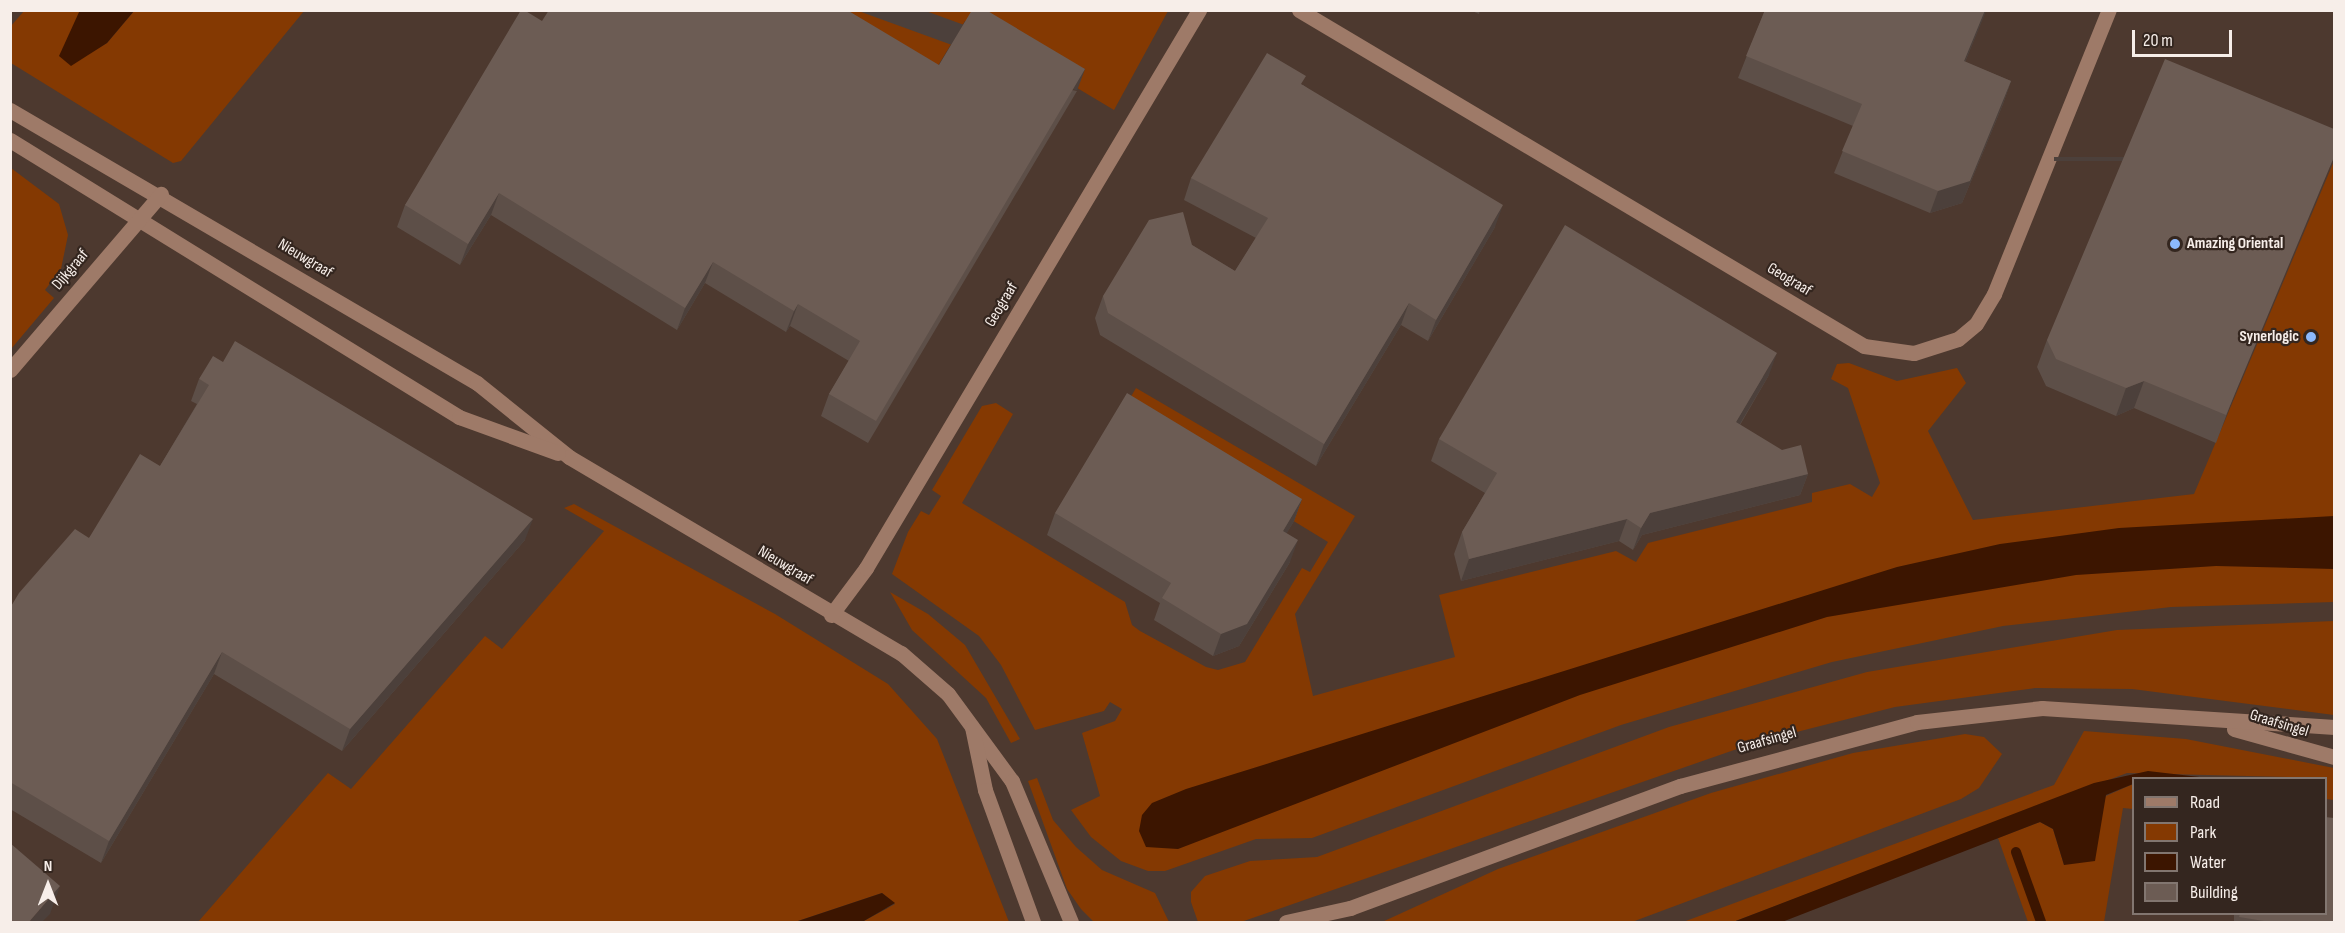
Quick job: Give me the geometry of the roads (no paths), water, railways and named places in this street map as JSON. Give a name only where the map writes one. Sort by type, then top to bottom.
[{"type":"street","name":"Geograaf","points":[[831,615],[866,568],[1199,10]]},
{"type":"street","name":"Geograaf","points":[[1299,10],[1864,346],[1914,353],[1958,339],[1988,304],[2109,10]]},
{"type":"street","name":"Nieuwgraaf","points":[[10,110],[161,194],[477,383],[569,457],[831,615],[901,653],[970,721],[1012,781],[1071,922]]},
{"type":"street","name":"Nieuwgraaf","points":[[10,140],[136,221],[459,417],[569,457]]},
{"type":"street","name":"Dijkgraaf","points":[[10,370],[161,194]]},
{"type":"street","name":"Graafsingel","points":[[1286,922],[1350,909],[1680,786],[1917,722],[2042,708],[2128,711],[2214,723],[2334,727]]},
{"type":"street","points":[[970,721],[985,790],[1033,922]]},
{"type":"street","name":"Graafsingel","points":[[2214,723],[2334,757]]},
{"type":"street","name":"Graafsingel","points":[[1331,922],[1350,909]]},
{"type":"water","points":[[80,10],[134,11],[107,43],[71,66],[59,56]]},
{"type":"water","points":[[2334,516],[2334,569],[2216,566],[2076,575],[1827,617],[1580,695],[1178,849],[1146,847],[1139,831],[1142,815],[1152,803],[1186,789],[1897,567],[2000,544],[2119,528]]},
{"type":"water","points":[[2148,771],[2199,777],[2132,777],[2132,784],[2106,795],[2095,861],[2064,865],[2053,829],[2040,822],[1782,922],[1733,922],[2094,783]]},
{"type":"water","points":[[882,893],[895,903],[862,922],[795,922]]},
{"type":"waterway","points":[[2016,852],[2041,922]]},
{"type":"place","name":"Amazing Oriental","points":[[2175,244]]},
{"type":"place","name":"Synerlogic","points":[[2311,337]]}]
